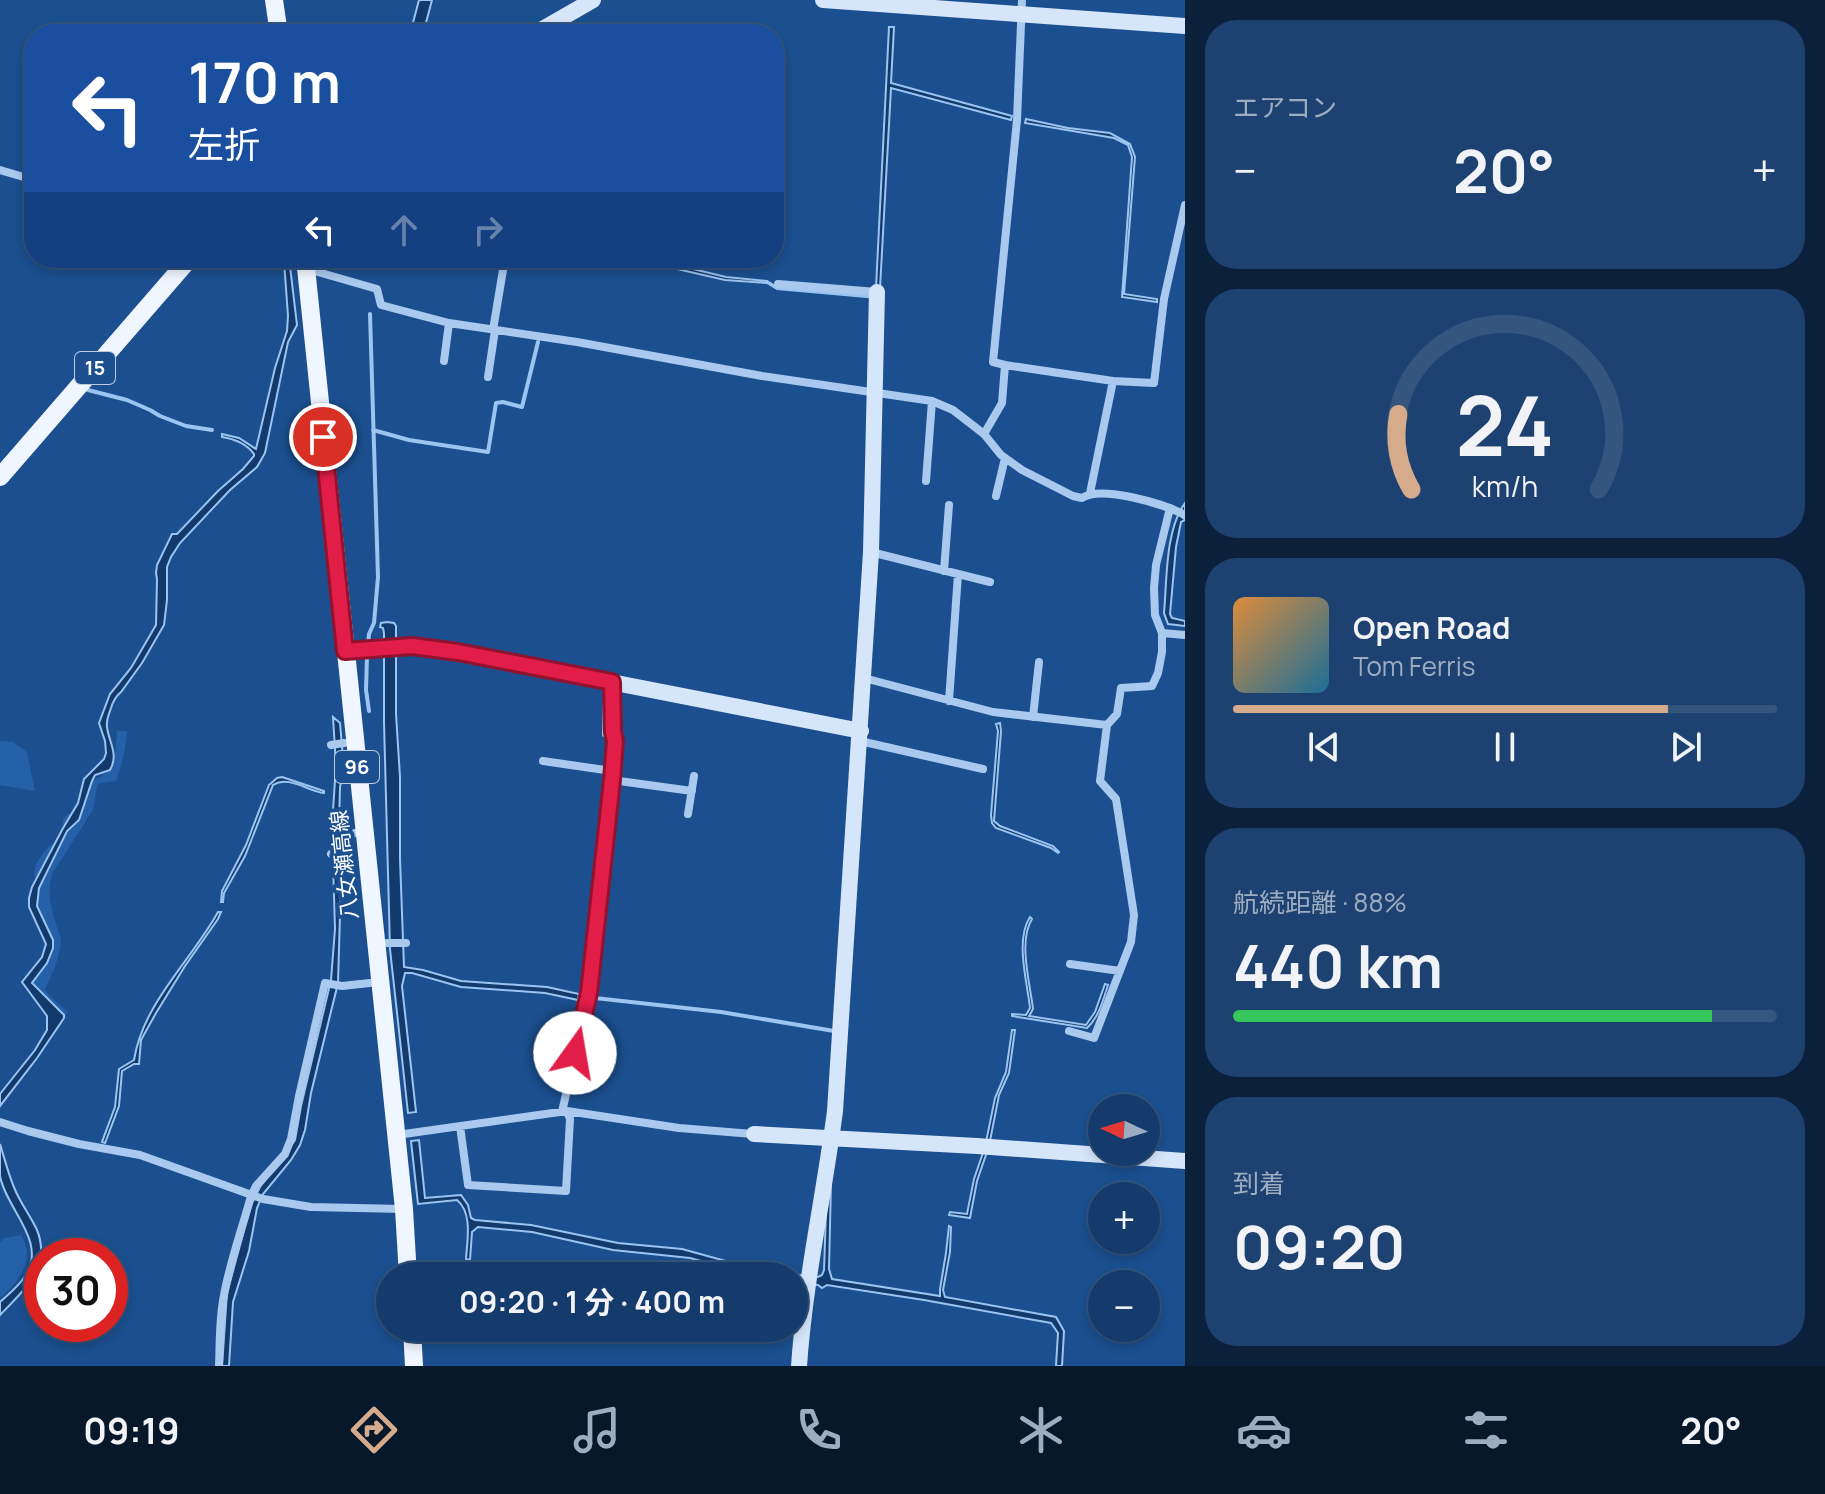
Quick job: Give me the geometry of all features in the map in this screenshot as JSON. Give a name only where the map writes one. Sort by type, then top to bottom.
[{"type":"main road","points":[[274,0],[278,24]]},
{"type":"main road","name":"15","points":[[0,477],[181,268]]},
{"type":"main road","name":"八女瀬高線","points":[[297,268],[353,650],[407,1262]]},
{"type":"main road","points":[[413,1342],[414,1366]]},
{"type":"street","points":[[551,24],[593,0]]},
{"type":"street","points":[[823,0],[1022,7],[1185,26]]},
{"type":"street","points":[[1022,7],[1017,120],[993,362],[1113,381],[1154,383],[1164,299],[1185,205]]},
{"type":"street","points":[[0,170],[24,177]]},
{"type":"street","points":[[312,268],[377,289],[381,305],[449,323],[577,342],[762,376],[932,401],[953,410],[1022,470],[1073,496],[1082,498],[1090,493],[1134,497],[1179,512],[1156,565],[1155,615],[1162,633],[1158,673],[1152,686],[1121,688],[1117,714],[1107,725],[1100,781],[1116,799],[1134,915],[1131,942],[1114,970],[1094,1038],[1069,1031]]},
{"type":"street","points":[[488,377],[503,268]]},
{"type":"street","points":[[778,284],[880,293],[864,678],[831,1139],[806,1289],[799,1366]]},
{"type":"street","points":[[444,361],[449,323]]},
{"type":"street","points":[[984,434],[1002,403],[1005,365]]},
{"type":"street","points":[[1090,493],[1113,381]]},
{"type":"street","points":[[926,481],[932,401]]},
{"type":"street","points":[[996,496],[1005,458]]},
{"type":"street","points":[[944,571],[949,505]]},
{"type":"street","points":[[871,552],[990,582]]},
{"type":"street","points":[[949,701],[958,574]]},
{"type":"street","points":[[1162,633],[1185,635]]},
{"type":"street","points":[[353,650],[412,646],[458,652],[860,736],[983,769]]},
{"type":"street","points":[[1033,717],[1039,662]]},
{"type":"street","points":[[864,678],[993,712],[1107,725]]},
{"type":"street","points":[[564,1112],[589,993],[615,741],[612,682]]},
{"type":"street","points":[[331,745],[344,743]]},
{"type":"street","points":[[543,761],[692,791]]},
{"type":"street","points":[[688,814],[694,776]]},
{"type":"street","points":[[332,853],[354,833]]},
{"type":"street","points":[[387,943],[406,943]]},
{"type":"street","points":[[1070,964],[1114,970]]},
{"type":"street","points":[[219,1366],[224,1294],[256,1197],[256,1186],[285,1154],[291,1139],[325,983],[340,986],[370,983]]},
{"type":"street","points":[[396,1135],[564,1112],[679,1128],[754,1134],[1185,1161]]},
{"type":"street","points":[[460,1126],[468,1185],[566,1191],[570,1119],[564,1112]]},
{"type":"street","points":[[0,1122],[79,1144],[140,1155],[256,1197],[311,1207],[404,1209]]},
{"type":"shaded area","points":[[419,0],[432,0],[426,24],[413,24]]},
{"type":"shaded area","points":[[889,27],[894,27],[891,83],[1012,116],[1011,120],[891,88],[880,288],[876,288]]},
{"type":"shaded area","points":[[1026,119],[1110,133],[1130,144],[1135,157],[1124,294],[1157,299],[1157,302],[1122,297],[1132,157],[1128,145],[1114,138],[1025,123]]},
{"type":"shaded area","points":[[285,268],[290,268],[297,325],[288,342],[265,453],[257,467],[230,490],[180,543],[171,557],[167,567],[164,625],[142,663],[114,699],[108,717],[113,764],[110,770],[95,775],[79,820],[67,831],[39,888],[37,906],[53,940],[53,948],[47,963],[32,983],[64,1018],[0,1106],[0,1094],[47,1030],[47,1016],[22,982],[42,957],[46,944],[29,907],[32,887],[78,803],[84,779],[104,759],[105,741],[99,723],[110,694],[131,668],[156,625],[157,565],[172,534],[177,534],[254,456],[244,444],[222,437],[222,434],[239,438],[256,449],[287,331]]},
{"type":"shaded area","points":[[673,268],[767,281],[777,287],[878,298],[777,289],[767,283],[725,280]]},
{"type":"shaded area","points":[[1185,503],[1182,517],[1185,520],[1181,522],[1176,547],[1170,614],[1172,618],[1185,621],[1185,626],[1168,624],[1164,613],[1170,541],[1178,514]]},
{"type":"shaded area","points":[[381,623],[396,626],[404,967],[461,981],[547,987],[579,994],[578,1000],[545,993],[461,987],[405,973],[402,986],[416,1112],[408,1113],[390,949],[384,633],[380,627]]},
{"type":"shaded area","points":[[333,717],[340,723],[344,770],[340,787],[338,983],[300,1145],[263,1194],[257,1208],[249,1251],[233,1302],[229,1366],[222,1366],[227,1293],[246,1223],[260,1187],[295,1140],[331,980],[335,929],[332,826],[336,765]]},
{"type":"shaded area","points":[[1000,723],[994,821],[1053,846],[1058,853],[996,828],[992,823],[996,724]]},
{"type":"shaded area","points":[[117,731],[127,731],[116,781],[97,785],[93,810],[50,882],[51,907],[61,939],[58,959],[45,989],[68,1012],[58,1024],[32,992],[30,976],[46,964],[51,943],[34,915],[36,864],[49,846],[57,842],[63,828],[63,818],[78,807],[87,783],[102,776],[115,756]]},
{"type":"shaded area","points":[[0,741],[13,742],[27,752],[35,791],[0,785]]},
{"type":"shaded area","points":[[282,777],[324,793],[292,783],[273,785],[245,856],[221,902],[222,891],[246,845],[269,785]]},
{"type":"shaded area","points":[[218,912],[221,912],[218,919],[185,966],[141,1040],[139,1064],[122,1071],[119,1106],[105,1143],[102,1142],[115,1107],[119,1069],[134,1060],[139,1039],[157,1001]]},
{"type":"shaded area","points":[[1030,917],[1025,950],[1033,1009],[1029,1016],[1086,1025],[1095,1012],[1105,984],[1108,985],[1098,1014],[1087,1028],[1012,1016],[1026,1015],[1030,1008],[1023,937]]},
{"type":"shaded area","points":[[1012,1030],[1015,1030],[1009,1073],[999,1095],[970,1218],[949,1215],[950,1212],[967,1214],[995,1098],[1006,1072]]},
{"type":"shaded area","points":[[419,1140],[425,1198],[461,1195],[468,1205],[471,1218],[475,1220],[531,1225],[618,1243],[682,1249],[729,1262],[705,1262],[613,1250],[532,1232],[478,1227],[472,1232],[470,1260],[466,1259],[468,1228],[465,1212],[457,1200],[418,1204],[411,1141]]},
{"type":"shaded area","points":[[0,1144],[18,1197],[39,1238],[29,1238],[0,1176]]},
{"type":"shaded area","points":[[831,1183],[829,1269],[832,1279],[940,1296],[949,1226],[950,1252],[943,1290],[945,1297],[1056,1317],[1064,1331],[1062,1366],[1056,1366],[1058,1333],[1051,1323],[808,1284],[808,1276],[818,1277],[824,1270],[826,1212]]},
{"type":"shaded area","points":[[21,1235],[24,1267],[19,1278],[0,1298],[0,1242]]},
{"type":"shaded area","points":[[24,1278],[24,1290],[0,1315],[0,1302]]},
{"type":"waterway","points":[[368,646],[374,623],[378,577],[370,314]]},
{"type":"waterway","points":[[373,430],[409,440],[488,452],[496,403],[522,407],[538,342]]},
{"type":"waterway","points":[[88,390],[127,400],[186,426],[212,430]]},
{"type":"waterway","points":[[367,655],[369,711]]},
{"type":"waterway","points":[[604,735],[605,697]]},
{"type":"waterway","points":[[595,998],[721,1012],[834,1031]]},
{"type":"route","points":[[323,437],[345,651],[412,646],[612,682],[615,741],[612,780],[589,993],[575,1053]]}]
